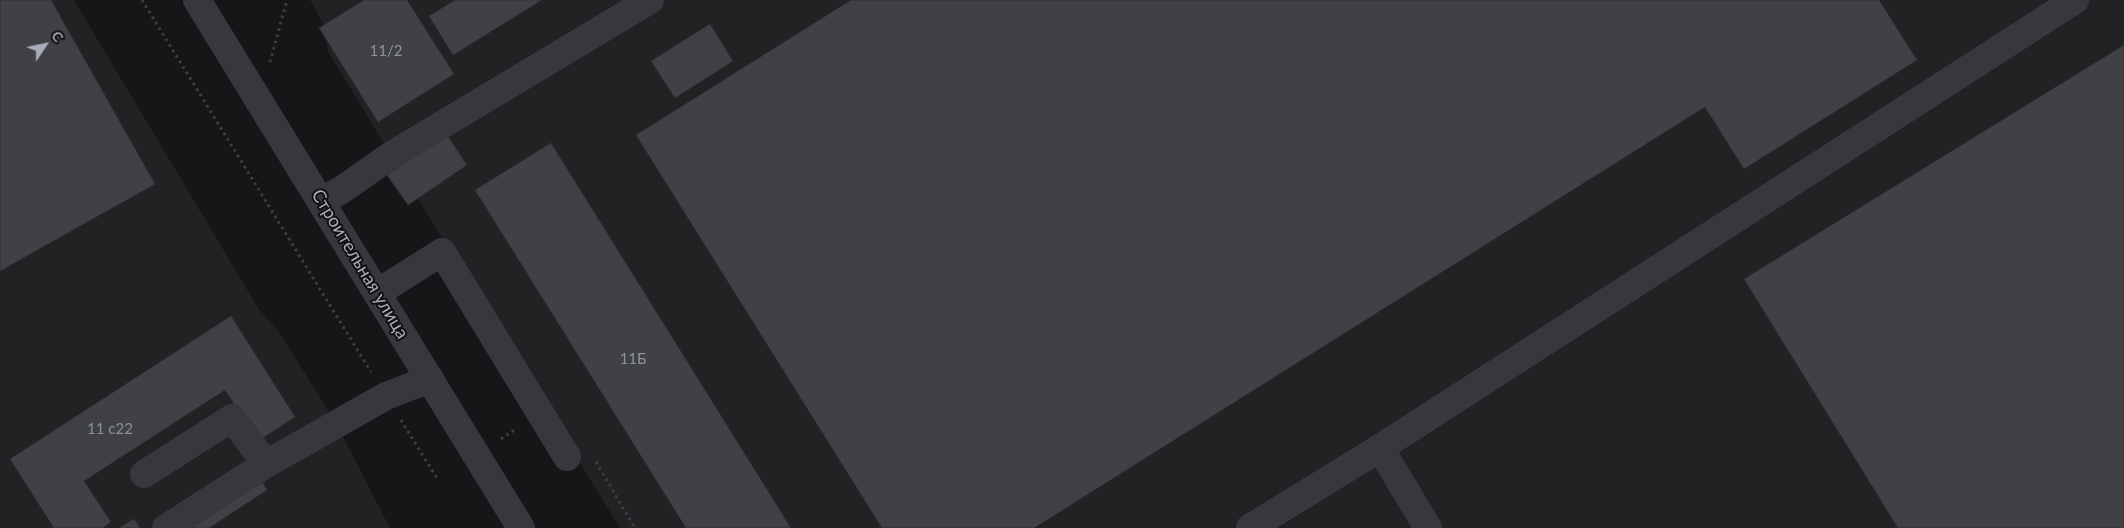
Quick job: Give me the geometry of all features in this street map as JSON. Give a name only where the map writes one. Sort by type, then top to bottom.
[{"type":"street","name":"Строительная улица","points":[[197,0],[521,528]]},
{"type":"street","points":[[322,201],[343,189],[390,156],[650,0]]},
{"type":"street","points":[[1250,528],[1380,448],[2075,0]]},
{"type":"street","points":[[377,293],[442,252],[567,457]]},
{"type":"street","points":[[166,528],[266,464],[386,396],[430,378]]},
{"type":"street","points":[[144,474],[232,418],[266,464]]},
{"type":"street","points":[[1380,448],[1428,528]]},
{"type":"path","points":[[142,0],[438,480]]},
{"type":"path","points":[[497,441],[521,425]]},
{"type":"shaded area","points":[[0,0],[74,0],[258,308],[280,333],[337,425],[390,528],[0,528]]},
{"type":"shaded area","points":[[310,0],[2124,0],[2124,528],[620,528],[328,52],[323,23]]},
{"type":"building","points":[[0,0],[51,0],[155,184],[0,271]]},
{"type":"building","points":[[364,0],[407,0],[454,74],[378,122],[319,28]]},
{"type":"building","points":[[455,0],[542,0],[453,55],[429,16]]},
{"type":"building","points":[[851,0],[1879,0],[1917,60],[1744,169],[1705,107],[1034,528],[882,528],[636,135]]},
{"type":"building","points":[[710,24],[733,61],[675,98],[651,61]]},
{"type":"building","points":[[2124,45],[2124,528],[1898,528],[1744,279]]},
{"type":"building","points":[[447,135],[467,165],[408,205],[387,175]]},
{"type":"building","points":[[551,143],[791,528],[686,528],[475,190]]},
{"type":"building","points":[[231,316],[295,417],[258,441],[225,390],[84,481],[111,522],[102,528],[54,528],[10,459]]},
{"type":"building","points":[[258,475],[267,490],[209,528],[190,528]]},
{"type":"building","points":[[134,519],[140,528],[119,528]]}]
